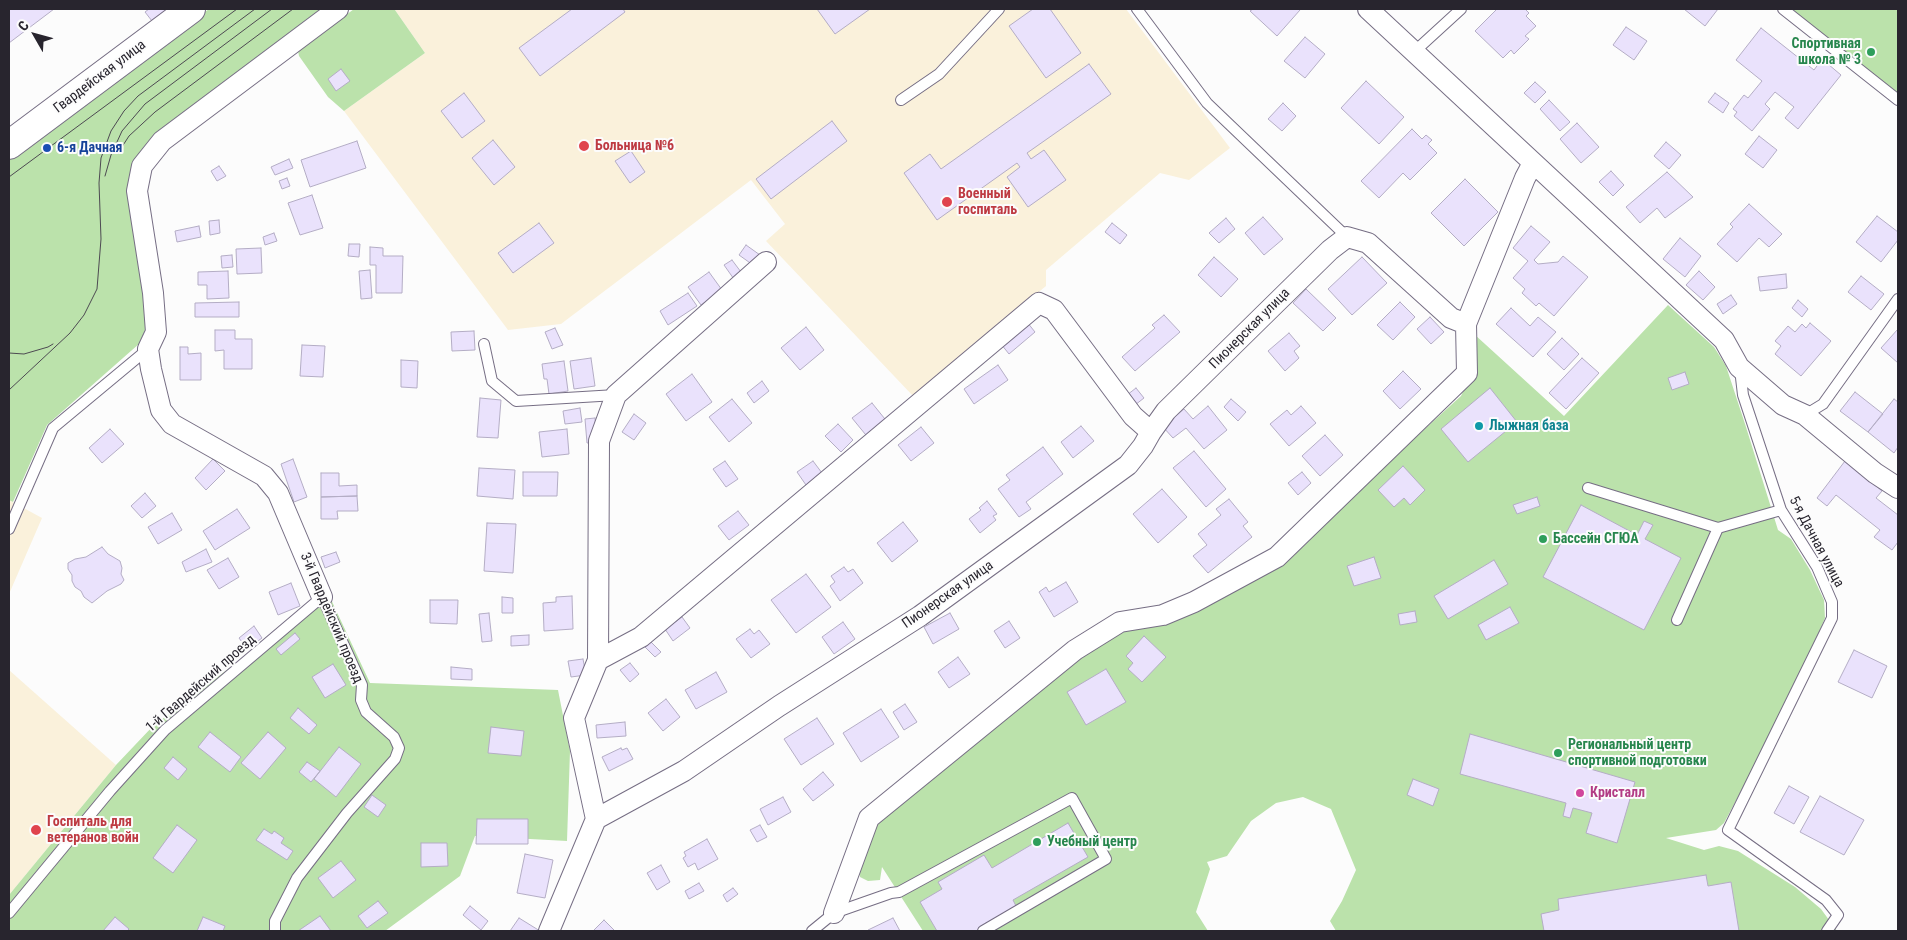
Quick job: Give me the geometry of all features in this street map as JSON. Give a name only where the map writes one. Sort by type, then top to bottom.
[{"type":"street","name":"Гвардейская улица","points":[[9,145],[191,9]]},
{"type":"street","points":[[148,349],[156,332],[153,293],[137,191],[142,166],[162,140],[338,9]]},
{"type":"street","points":[[1368,9],[1724,340],[1739,367],[1783,405],[1805,415],[1875,473],[1898,488]]},
{"type":"street","points":[[834,913],[868,818],[1075,650],[1120,622],[1163,614],[1194,602],[1277,557],[1466,373],[1466,324],[1525,178],[1533,163]]},
{"type":"street","points":[[1347,237],[1368,243],[1451,318],[1466,324]]},
{"type":"street","name":"Пионерская улица","points":[[596,820],[684,771],[779,706],[920,616],[1128,465],[1173,405],[1330,250],[1347,237]]},
{"type":"street","points":[[549,931],[596,820],[574,718],[598,660],[599,440],[616,395],[766,262]]},
{"type":"street","points":[[598,660],[641,637],[1039,303],[1054,310],[1132,416],[1151,432]]},
{"type":"street","name":"3-й Гвардейский проезд","points":[[148,349],[161,410],[172,424],[264,476],[278,493],[322,597]]},
{"type":"lane","points":[[901,100],[939,74],[999,9]]},
{"type":"lane","points":[[1137,9],[1207,102],[1347,237]]},
{"type":"lane","points":[[1414,52],[1461,9]]},
{"type":"lane","points":[[1783,9],[1898,100]]},
{"type":"lane","points":[[1805,415],[1823,404],[1898,299]]},
{"type":"lane","points":[[484,344],[492,380],[516,401],[616,395]]},
{"type":"lane","points":[[9,529],[53,428],[148,349]]},
{"type":"lane","name":"5-я Дачная улица","points":[[1739,367],[1743,395],[1781,510],[1817,567],[1832,602],[1832,618],[1728,830],[1826,900],[1838,915],[1827,931]]},
{"type":"lane","points":[[1588,488],[1718,528],[1781,510]]},
{"type":"lane","points":[[1677,620],[1718,528]]},
{"type":"lane","name":"1-й Гвардейский проезд","points":[[9,914],[110,791],[165,730],[322,597]]},
{"type":"lane","name":"3-й Гвардейский проезд","points":[[275,931],[275,921],[297,878],[346,813],[395,760],[398,748],[394,737],[366,712],[361,700],[362,685],[322,597]]},
{"type":"lane","points":[[812,931],[834,913],[891,893],[899,892],[1072,798],[1106,859],[983,931]]},
{"type":"shaded area","points":[[396,9],[1126,9],[1230,148],[1189,180],[1160,173],[1046,270],[1046,286],[913,396],[766,241],[785,224],[751,180],[561,324],[508,330],[344,111],[425,53]]},
{"type":"shaded area","points":[[9,500],[42,518],[9,594]]},
{"type":"shaded area","name":"Госпиталь для ветеранов войн","points":[[9,670],[116,765],[9,895]]},
{"type":"green space","points":[[209,9],[326,9],[140,155],[131,170],[128,190],[145,269],[145,330],[140,343],[47,425],[13,502],[9,500],[9,157]]},
{"type":"green space","points":[[354,9],[396,9],[425,53],[344,111],[328,97],[299,56],[298,51]]},
{"type":"green space","name":"Спортивная школа № 3","points":[[1791,9],[1898,9],[1898,96]]},
{"type":"green space","points":[[1668,305],[1714,347],[1726,366],[1778,530],[1791,539],[1810,570],[1824,600],[1825,618],[1792,695],[1724,823],[1716,830],[1666,838],[1704,850],[1719,846],[1738,851],[1795,887],[1821,909],[1837,931],[1336,931],[1330,921],[1342,901],[1356,870],[1331,809],[1303,797],[1276,803],[1251,821],[1227,856],[1207,862],[1210,869],[1196,912],[1208,931],[923,931],[882,867],[880,880],[868,881],[860,877],[858,867],[876,826],[976,736],[1081,653],[1138,625],[1284,561],[1305,545],[1363,485],[1461,396],[1473,370],[1474,334],[1564,416]]},
{"type":"green space","points":[[328,593],[370,683],[558,690],[570,751],[567,841],[475,836],[460,876],[385,931],[9,931],[9,895],[116,765],[153,726]]},
{"type":"building","points":[[9,9],[54,9],[9,43]]},
{"type":"building","points":[[149,9],[164,9],[166,11],[152,21],[145,12]]},
{"type":"building","points":[[572,9],[623,9],[625,12],[540,76],[519,48]]},
{"type":"building","points":[[817,9],[870,9],[835,34]]},
{"type":"building","points":[[1033,9],[1050,9],[1081,53],[1046,78],[1009,26]]},
{"type":"building","points":[[1253,9],[1300,10],[1277,36],[1250,11]]},
{"type":"building","points":[[1497,9],[1525,9],[1529,13],[1526,16],[1536,26],[1525,36],[1529,39],[1514,54],[1511,50],[1503,58],[1475,31]]},
{"type":"building","points":[[1684,9],[1718,9],[1705,26]]},
{"type":"building","points":[[1626,27],[1647,41],[1634,60],[1613,45]]},
{"type":"building","points":[[1761,28],[1814,70],[1822,59],[1841,75],[1798,129],[1785,118],[1794,107],[1775,92],[1765,104],[1770,109],[1752,131],[1734,116],[1737,112],[1733,109],[1744,95],[1748,98],[1762,81],[1736,60]]},
{"type":"building","points":[[1305,37],[1325,54],[1305,78],[1284,61]]},
{"type":"building","points":[[1089,64],[1111,94],[1027,153],[1031,159],[1044,150],[1066,180],[1028,207],[1007,177],[1020,167],[1017,163],[937,220],[904,173],[930,154],[941,169]]},
{"type":"building","points":[[341,69],[350,81],[336,91],[328,79]]},
{"type":"building","points":[[1366,81],[1404,117],[1379,144],[1341,108]]},
{"type":"building","points":[[1535,82],[1546,92],[1535,103],[1524,93]]},
{"type":"building","points":[[464,93],[485,121],[462,138],[441,111]]},
{"type":"building","points":[[1715,93],[1729,103],[1723,113],[1708,102]]},
{"type":"building","points":[[1549,100],[1570,122],[1560,131],[1540,109]]},
{"type":"building","points":[[1283,103],[1296,116],[1282,131],[1268,119]]},
{"type":"building","points":[[832,121],[847,141],[771,199],[756,179]]},
{"type":"building","points":[[1577,123],[1599,147],[1581,163],[1560,139]]},
{"type":"building","points":[[1412,129],[1422,139],[1426,135],[1432,140],[1428,144],[1437,153],[1410,180],[1403,173],[1379,198],[1361,181]]},
{"type":"building","points":[[1759,136],[1777,150],[1763,168],[1745,154]]},
{"type":"building","points":[[493,140],[515,167],[494,185],[472,158]]},
{"type":"building","points":[[357,141],[366,168],[310,187],[301,160]]},
{"type":"building","points":[[1666,142],[1681,155],[1669,169],[1654,156]]},
{"type":"building","points":[[631,151],[645,172],[630,183],[615,161]]},
{"type":"building","points":[[289,159],[293,168],[275,175],[271,167]]},
{"type":"building","points":[[219,166],[226,176],[217,181],[211,171]]},
{"type":"building","points":[[1611,171],[1624,185],[1613,196],[1599,182]]},
{"type":"building","points":[[1667,172],[1693,197],[1665,218],[1657,208],[1640,223],[1626,207]]},
{"type":"building","points":[[287,178],[290,186],[282,189],[279,181]]},
{"type":"building","points":[[1465,179],[1498,212],[1464,246],[1431,213]]},
{"type":"building","points":[[312,195],[323,228],[300,235],[288,203]]},
{"type":"building","points":[[1749,204],[1782,234],[1769,247],[1759,238],[1737,262],[1717,244],[1733,227],[1730,224]]},
{"type":"building","points":[[1877,216],[1898,232],[1898,240],[1881,262],[1856,242]]},
{"type":"building","points":[[1263,217],[1283,239],[1264,255],[1245,233]]},
{"type":"building","points":[[1226,218],[1235,229],[1219,243],[1209,233]]},
{"type":"building","points":[[219,220],[220,233],[210,235],[209,221]]},
{"type":"building","points":[[539,223],[554,243],[513,273],[498,253]]},
{"type":"building","points":[[1112,223],[1127,235],[1120,244],[1105,232]]},
{"type":"building","points":[[199,226],[201,237],[177,242],[175,231]]},
{"type":"building","points":[[1531,226],[1550,242],[1534,260],[1538,264],[1558,262],[1563,256],[1588,277],[1554,316],[1539,303],[1536,306],[1522,293],[1525,289],[1513,278],[1528,261],[1513,248]]},
{"type":"building","points":[[274,233],[277,241],[265,245],[263,237]]},
{"type":"building","points":[[1680,238],[1701,256],[1685,277],[1663,259]]},
{"type":"building","points":[[349,244],[360,244],[359,257],[348,256]]},
{"type":"building","points":[[746,245],[760,255],[753,265],[739,255]]},
{"type":"building","points":[[370,247],[383,248],[383,256],[403,256],[402,293],[376,293],[376,265],[370,265]]},
{"type":"building","points":[[261,248],[262,273],[237,274],[236,249]]},
{"type":"building","points":[[232,255],[233,267],[222,268],[221,256]]},
{"type":"building","points":[[1214,257],[1238,279],[1221,297],[1198,275]]},
{"type":"building","points":[[1362,257],[1387,283],[1352,315],[1328,289]]},
{"type":"building","points":[[732,260],[744,276],[736,282],[724,265]]},
{"type":"building","points":[[370,270],[372,298],[361,299],[359,271]]},
{"type":"building","points":[[228,271],[229,298],[207,299],[207,285],[198,285],[198,272]]},
{"type":"building","points":[[1699,271],[1715,287],[1703,300],[1686,285]]},
{"type":"building","points":[[709,272],[722,290],[701,305],[688,287]]},
{"type":"building","points":[[1786,274],[1787,288],[1760,291],[1758,277]]},
{"type":"building","points":[[1861,276],[1884,294],[1871,310],[1848,292]]},
{"type":"building","points":[[1306,289],[1336,318],[1323,331],[1293,303]]},
{"type":"building","points":[[688,293],[697,306],[668,325],[660,311]]},
{"type":"building","points":[[1731,295],[1737,304],[1723,314],[1717,304]]},
{"type":"building","points":[[1798,300],[1808,309],[1802,317],[1792,308]]},
{"type":"building","points":[[239,302],[239,317],[195,317],[195,303]]},
{"type":"building","points":[[1400,302],[1415,317],[1393,340],[1377,325]]},
{"type":"building","points":[[1511,308],[1530,326],[1538,317],[1556,332],[1533,357],[1496,324]]},
{"type":"building","points":[[1164,315],[1180,332],[1135,371],[1122,357],[1155,328],[1152,325]]},
{"type":"building","points":[[1430,317],[1444,332],[1431,344],[1417,329]]},
{"type":"building","points":[[1027,322],[1035,332],[1009,354],[1001,344]]},
{"type":"building","points":[[1810,323],[1831,341],[1801,376],[1775,354],[1781,346],[1775,341],[1788,326],[1795,332],[1802,324],[1806,328]]},
{"type":"building","points":[[806,327],[824,350],[800,370],[781,348]]},
{"type":"building","points":[[555,328],[563,345],[552,349],[545,332]]},
{"type":"building","points":[[1898,329],[1898,363],[1881,348]]},
{"type":"building","points":[[215,330],[235,330],[235,339],[252,339],[252,369],[224,369],[224,350],[215,351]]},
{"type":"building","points":[[474,331],[475,350],[452,351],[451,332]]},
{"type":"building","points":[[1289,333],[1300,346],[1294,351],[1299,358],[1285,371],[1268,351]]},
{"type":"building","points":[[1562,338],[1579,354],[1564,370],[1547,354]]},
{"type":"building","points":[[302,345],[325,346],[323,377],[300,376]]},
{"type":"building","points":[[180,347],[188,347],[188,354],[201,353],[201,380],[180,380]]},
{"type":"building","points":[[591,358],[595,386],[574,389],[570,361]]},
{"type":"building","points":[[1582,358],[1599,373],[1566,409],[1549,393]]},
{"type":"building","points":[[401,360],[418,361],[417,388],[401,387]]},
{"type":"building","points":[[564,361],[568,391],[549,394],[542,364]]},
{"type":"building","points":[[998,365],[1008,380],[974,404],[964,389]]},
{"type":"building","points":[[1403,371],[1421,389],[1400,409],[1383,391]]},
{"type":"building","points":[[1685,372],[1689,384],[1672,390],[1668,378]]},
{"type":"building","points":[[692,374],[712,402],[686,421],[666,394]]},
{"type":"building","points":[[762,381],[769,391],[754,403],[747,393]]},
{"type":"building","points":[[1136,388],[1144,398],[1135,405],[1127,395]]},
{"type":"building","name":"Лыжная база","points":[[1490,388],[1517,422],[1468,462],[1441,429]]},
{"type":"building","points":[[1855,392],[1883,414],[1868,432],[1840,411]]},
{"type":"building","points":[[480,398],[501,400],[498,438],[477,437]]},
{"type":"building","points":[[732,399],[752,423],[729,442],[709,417]]},
{"type":"building","points":[[1231,399],[1246,412],[1238,421],[1224,407]]},
{"type":"building","points":[[1894,399],[1898,402],[1898,447],[1894,453],[1868,432]]},
{"type":"building","points":[[872,403],[889,424],[870,440],[852,418]]},
{"type":"building","points":[[1208,406],[1227,430],[1204,449],[1186,428],[1173,438],[1163,427],[1184,409],[1193,419]]},
{"type":"building","points":[[1301,406],[1316,423],[1289,446],[1270,424],[1287,410],[1291,415]]},
{"type":"building","points":[[580,408],[582,422],[565,424],[563,411]]},
{"type":"building","points":[[634,414],[646,423],[634,440],[622,432]]},
{"type":"building","points":[[595,418],[597,442],[587,443],[585,419]]},
{"type":"building","points":[[838,424],[853,440],[841,452],[825,436]]},
{"type":"building","points":[[1081,426],[1094,441],[1073,458],[1061,442]]},
{"type":"building","points":[[921,427],[934,443],[911,461],[898,445]]},
{"type":"building","points":[[110,429],[124,444],[102,463],[89,448]]},
{"type":"building","points":[[567,429],[569,454],[542,457],[539,432]]},
{"type":"building","points":[[1325,435],[1343,455],[1320,476],[1302,456]]},
{"type":"building","points":[[1043,447],[1063,474],[1026,502],[1031,509],[1019,517],[998,489],[1010,480],[1006,475]]},
{"type":"building","points":[[1194,451],[1226,489],[1206,507],[1173,468]]},
{"type":"building","points":[[213,459],[225,471],[206,490],[195,478]]},
{"type":"building","points":[[293,459],[307,497],[294,502],[281,464]]},
{"type":"building","points":[[725,461],[738,479],[726,487],[713,469]]},
{"type":"building","points":[[813,461],[822,473],[806,485],[797,472]]},
{"type":"building","points":[[1845,461],[1882,491],[1876,498],[1898,515],[1898,542],[1892,550],[1874,537],[1880,530],[1836,495],[1827,506],[1817,498]]},
{"type":"building","points":[[1403,466],[1425,490],[1410,505],[1404,498],[1394,507],[1378,490]]},
{"type":"building","points":[[479,468],[515,470],[513,499],[477,496]]},
{"type":"building","points":[[523,472],[558,472],[557,496],[523,496]]},
{"type":"building","points":[[1302,472],[1311,483],[1298,495],[1288,483]]},
{"type":"building","points":[[321,473],[339,473],[339,486],[357,485],[357,496],[321,497]]},
{"type":"building","points":[[1162,489],[1187,517],[1158,543],[1133,514]]},
{"type":"building","points":[[145,493],[156,506],[142,518],[131,506]]},
{"type":"building","points":[[357,496],[358,511],[337,511],[338,519],[321,519],[321,497]]},
{"type":"building","points":[[1537,497],[1540,506],[1517,514],[1513,505]]},
{"type":"building","points":[[1229,499],[1248,522],[1243,526],[1252,537],[1208,573],[1193,556],[1207,545],[1198,534],[1221,515],[1216,509]]},
{"type":"building","points":[[987,501],[997,514],[993,516],[996,520],[980,533],[969,519],[981,510],[979,508]]},
{"type":"building","points":[[1581,505],[1637,535],[1644,521],[1653,525],[1645,539],[1681,558],[1644,630],[1543,577]]},
{"type":"building","points":[[237,509],[250,528],[215,550],[203,531]]},
{"type":"building","points":[[738,511],[749,525],[729,540],[718,526]]},
{"type":"building","points":[[172,513],[182,530],[158,544],[148,527]]},
{"type":"building","points":[[903,522],[918,541],[892,562],[877,543]]},
{"type":"building","points":[[487,523],[516,524],[513,573],[484,571]]},
{"type":"building","points":[[102,547],[108,554],[120,561],[121,574],[124,580],[92,603],[75,587],[72,575],[68,569],[68,563],[75,559],[86,557]]},
{"type":"building","points":[[206,549],[212,562],[186,572],[182,562]]},
{"type":"building","points":[[336,552],[340,562],[325,568],[321,557]]},
{"type":"building","points":[[1374,557],[1381,578],[1354,586],[1347,566]]},
{"type":"building","points":[[228,558],[239,577],[219,589],[207,570]]},
{"type":"building","points":[[1494,560],[1508,584],[1448,619],[1434,596]]},
{"type":"building","points":[[844,567],[848,572],[853,569],[863,583],[840,601],[830,586],[835,582],[831,576]]},
{"type":"building","points":[[806,574],[831,607],[796,633],[771,600]]},
{"type":"building","points":[[1066,582],[1078,602],[1054,617],[1039,592],[1046,587],[1049,592]]},
{"type":"building","points":[[291,583],[300,606],[278,615],[269,592]]},
{"type":"building","points":[[572,596],[573,629],[544,631],[543,603],[556,602],[556,597]]},
{"type":"building","points":[[502,597],[513,598],[513,613],[502,613]]},
{"type":"building","points":[[430,600],[458,600],[457,624],[430,623]]},
{"type":"building","points":[[1510,607],[1519,623],[1486,640],[1478,625]]},
{"type":"building","points":[[1415,611],[1417,622],[1400,625],[1398,614]]},
{"type":"building","points":[[489,613],[492,641],[482,642],[479,614]]},
{"type":"building","points":[[950,613],[959,629],[933,644],[924,627]]},
{"type":"building","points":[[682,617],[690,628],[673,641],[665,629]]},
{"type":"building","points":[[1009,621],[1020,638],[1005,648],[994,631]]},
{"type":"building","points":[[843,622],[855,639],[834,654],[822,637]]},
{"type":"building","points":[[254,626],[262,638],[247,649],[239,638]]},
{"type":"building","points":[[750,629],[754,634],[759,630],[770,644],[751,658],[736,639]]},
{"type":"building","points":[[295,633],[300,639],[281,655],[276,649]]},
{"type":"building","points":[[529,635],[529,645],[511,646],[511,636]]},
{"type":"building","points":[[1144,636],[1166,657],[1142,682],[1128,669],[1133,663],[1126,656]]},
{"type":"building","points":[[651,642],[661,652],[655,657],[645,647]]},
{"type":"building","points":[[1854,650],[1887,666],[1872,698],[1838,682]]},
{"type":"building","points":[[958,657],[970,674],[949,688],[938,672]]},
{"type":"building","points":[[583,659],[586,675],[571,677],[568,661]]},
{"type":"building","points":[[630,663],[639,674],[630,682],[620,670]]},
{"type":"building","points":[[333,664],[346,685],[325,698],[312,677]]},
{"type":"building","points":[[451,667],[472,669],[472,680],[451,679]]},
{"type":"building","points":[[1106,669],[1126,702],[1086,725],[1067,692]]},
{"type":"building","points":[[716,672],[727,692],[696,709],[685,690]]},
{"type":"building","points":[[666,699],[680,717],[663,731],[648,713]]},
{"type":"building","points":[[905,704],[917,722],[904,730],[893,712]]},
{"type":"building","points":[[298,708],[317,725],[309,734],[290,718]]},
{"type":"building","points":[[881,709],[899,737],[861,762],[843,733]]},
{"type":"building","points":[[817,718],[834,744],[801,765],[784,739]]},
{"type":"building","points":[[625,722],[626,736],[597,738],[596,725]]},
{"type":"building","points":[[491,727],[524,731],[521,756],[488,753]]},
{"type":"building","points":[[210,732],[241,757],[230,772],[198,747]]},
{"type":"building","points":[[268,732],[286,748],[260,779],[241,763]]},
{"type":"building","name":"Кристалл","points":[[1470,734],[1635,782],[1617,843],[1586,833],[1592,813],[1573,808],[1570,818],[1563,816],[1566,803],[1460,774]]},
{"type":"building","points":[[339,747],[361,764],[336,797],[314,779]]},
{"type":"building","points":[[621,748],[622,750],[627,748],[633,759],[609,771],[602,757]]},
{"type":"building","points":[[173,757],[187,769],[178,780],[164,768]]},
{"type":"building","points":[[307,762],[320,771],[311,782],[299,772]]},
{"type":"building","points":[[823,772],[834,785],[813,801],[803,789]]},
{"type":"building","points":[[1413,779],[1439,789],[1433,806],[1407,795]]},
{"type":"building","points":[[1789,786],[1809,797],[1794,824],[1774,813]]},
{"type":"building","points":[[372,795],[386,805],[378,817],[364,807]]},
{"type":"building","points":[[1820,796],[1864,820],[1844,855],[1800,832]]},
{"type":"building","points":[[783,797],[791,812],[768,825],[760,809]]},
{"type":"building","points":[[477,819],[528,819],[528,844],[476,844]]},
{"type":"building","points":[[1068,823],[1088,857],[1013,900],[1017,908],[977,931],[937,931],[920,902],[942,889],[938,882],[984,855],[992,868]]},
{"type":"building","points":[[177,825],[197,840],[173,873],[153,858]]},
{"type":"building","points":[[760,825],[767,837],[757,842],[750,830]]},
{"type":"building","points":[[264,829],[272,834],[274,831],[284,838],[281,843],[293,851],[287,860],[256,840]]},
{"type":"building","points":[[707,839],[718,859],[698,870],[695,863],[688,867],[683,858],[686,856],[684,852]]},
{"type":"building","points":[[421,843],[447,843],[448,866],[421,867]]},
{"type":"building","points":[[525,854],[553,860],[545,898],[517,893]]},
{"type":"building","points":[[341,861],[356,880],[333,898],[318,878]]},
{"type":"building","points":[[661,865],[670,882],[657,890],[647,873]]},
{"type":"building","points":[[1706,875],[1708,886],[1731,882],[1739,931],[1544,931],[1541,914],[1559,910],[1558,899]]},
{"type":"building","points":[[699,883],[704,891],[689,899],[685,891]]},
{"type":"building","points":[[733,888],[738,894],[727,902],[723,895]]},
{"type":"building","points":[[378,901],[388,913],[367,928],[358,916]]},
{"type":"building","points":[[470,906],[488,921],[481,930],[463,915]]},
{"type":"building","points":[[320,916],[331,931],[298,931]]},
{"type":"building","points":[[115,917],[129,929],[127,931],[103,931]]},
{"type":"building","points":[[203,917],[225,926],[223,931],[197,931]]},
{"type":"building","points":[[519,918],[540,931],[510,931]]},
{"type":"building","points":[[893,918],[900,931],[868,930]]},
{"type":"building","points":[[604,920],[615,931],[593,931]]},
{"type":"tram line","points":[[9,177],[237,9]]},
{"type":"tram line","points":[[9,390],[70,333],[84,315],[97,289],[101,239],[99,183],[101,158],[111,131],[124,111],[138,96],[255,9]]},
{"type":"tram line","points":[[105,176],[111,155],[122,131],[145,104],[272,9]]},
{"type":"tram line","points":[[118,153],[129,136],[155,112],[293,9]]},
{"type":"tram line","points":[[9,353],[24,354],[53,344]]},
{"type":"place","name":"Спортивная школа № 3","points":[[1871,52]]},
{"type":"place","name":"Больница №6","points":[[584,146]]},
{"type":"place","name":"6-я Дачная","points":[[47,148]]},
{"type":"place","name":"Военный госпиталь","points":[[947,202]]},
{"type":"place","name":"Лыжная база","points":[[1479,426]]},
{"type":"place","name":"Бассейн СГЮА","points":[[1543,539]]},
{"type":"place","name":"Региональный центр спортивной подготовки","points":[[1558,753]]},
{"type":"place","name":"Кристалл","points":[[1580,793]]},
{"type":"place","name":"Госпиталь для ветеранов войн","points":[[36,830]]},
{"type":"place","name":"Учебный центр","points":[[1037,842]]}]
